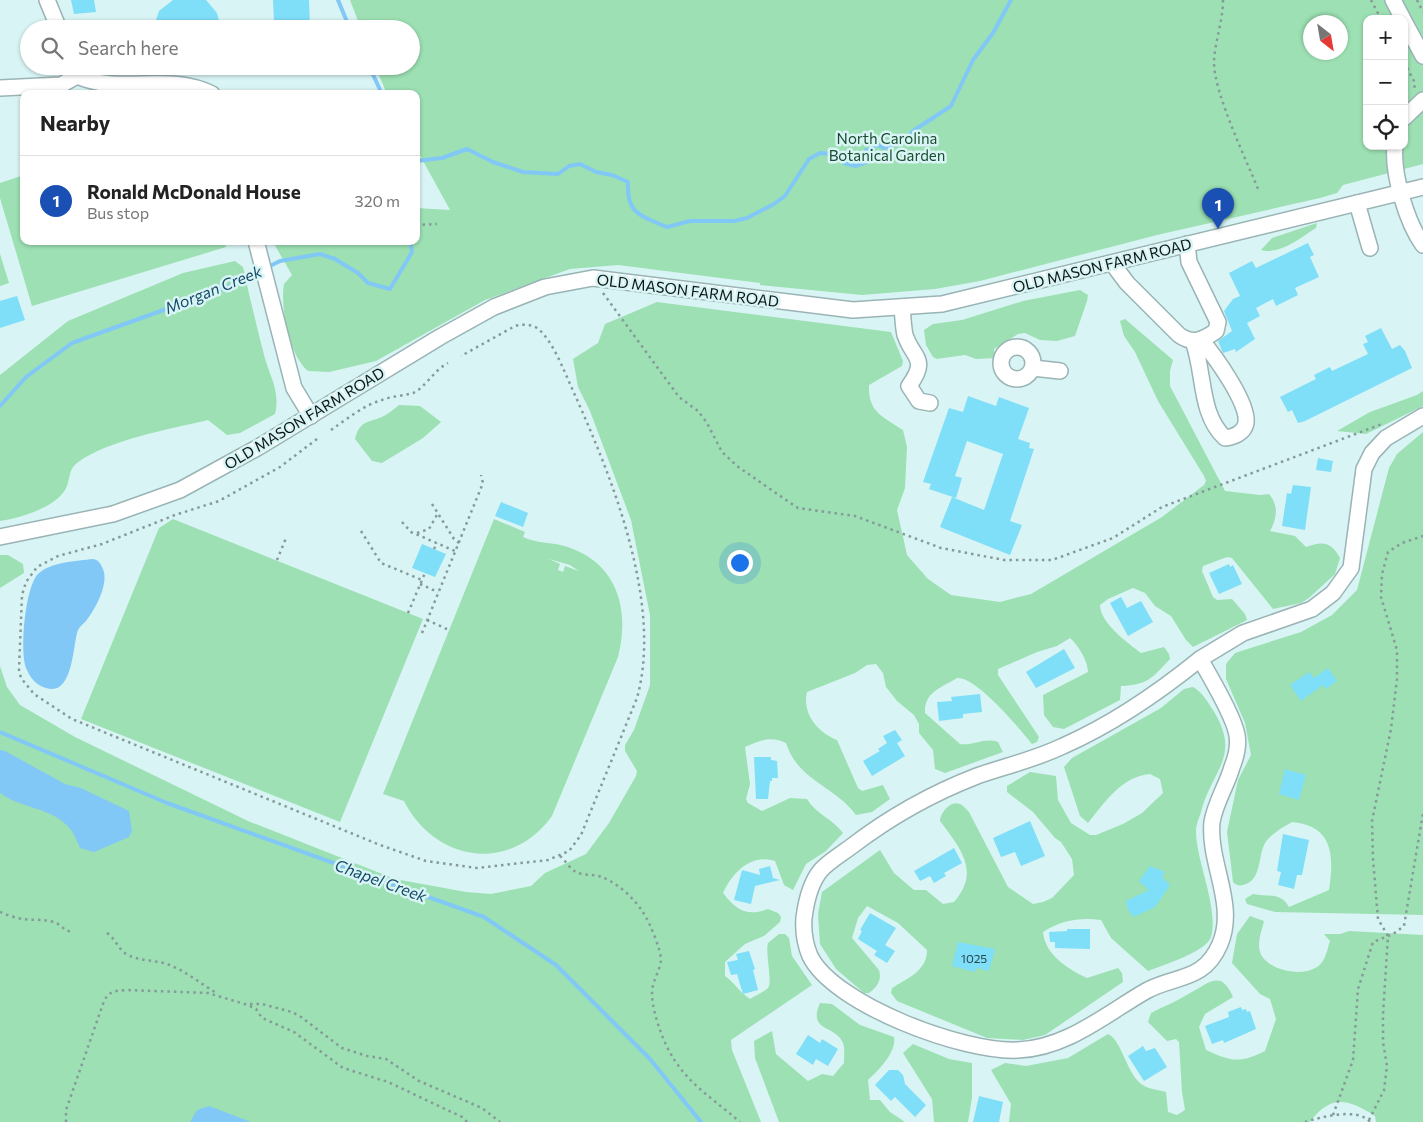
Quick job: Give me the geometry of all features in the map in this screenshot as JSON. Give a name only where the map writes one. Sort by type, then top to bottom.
[{"type":"street","points":[[47,0],[55,20]]},
{"type":"street","points":[[1393,0],[1401,15]]},
{"type":"street","points":[[1408,28],[1423,56]]},
{"type":"street","points":[[0,88],[61,85],[71,75]]},
{"type":"street","points":[[81,75],[94,84],[174,83],[198,90]]},
{"type":"street","points":[[1408,113],[1421,97]]},
{"type":"street","points":[[1395,150],[1400,192],[1414,233],[1423,245]]},
{"type":"street","name":"OLD MASON FARM ROAD","points":[[0,537],[71,524],[149,502],[212,473],[494,306],[545,287],[594,278],[853,310],[942,304],[1423,187]]},
{"type":"street","points":[[1356,203],[1370,248]]},
{"type":"street","points":[[1112,263],[1127,283],[1170,326],[1188,342],[1197,341],[1216,331],[1218,322],[1189,262],[1187,244]]},
{"type":"street","points":[[257,245],[294,388],[310,416]]},
{"type":"street","points":[[902,307],[906,336],[917,355],[918,374],[909,386],[919,401],[930,403]]},
{"type":"street","points":[[1197,341],[1215,356],[1242,405],[1246,422],[1243,430],[1238,435],[1225,438],[1218,432],[1208,413],[1197,341]]},
{"type":"street","points":[[1033,368],[1060,371]]},
{"type":"street","points":[[1200,659],[1237,734],[1237,751],[1212,821],[1214,850],[1224,898],[1225,926],[1220,945],[1204,967],[1185,979],[1150,989],[1062,1041],[1017,1050],[952,1041],[875,1011],[827,978],[810,957],[803,931],[806,900],[821,870],[873,830],[927,798],[976,777],[1059,748],[1096,731],[1155,693],[1200,659],[1243,633],[1312,609],[1333,594],[1351,568],[1364,469],[1372,453],[1386,438],[1423,416]]},
{"type":"path","points":[[1223,0],[1220,36],[1214,62],[1224,105],[1258,189]]},
{"type":"path","points":[[1371,0],[1379,15]]},
{"type":"path","points":[[1417,0],[1423,12]]},
{"type":"path","points":[[1408,70],[1414,83],[1414,91],[1421,97]]},
{"type":"path","points":[[420,225],[437,224]]},
{"type":"path","points":[[594,278],[679,397],[698,411],[707,423],[722,452],[736,466],[798,508],[855,516],[941,548],[995,558],[1052,560],[1113,538],[1162,508],[1386,422]]},
{"type":"path","points":[[317,439],[280,468],[219,501],[167,517],[102,544],[51,559],[37,567],[26,582],[22,595],[19,660],[21,678],[34,694],[72,719],[380,845],[426,861],[477,868],[548,860],[570,851],[581,835],[641,685],[644,655],[642,607],[637,573],[610,481],[588,423],[561,365],[550,345],[537,328],[523,324],[515,326],[461,356]]},
{"type":"path","points":[[331,430],[364,408],[380,400],[414,393],[421,388],[438,368],[448,363]]},
{"type":"path","points":[[422,633],[483,483],[481,475]]},
{"type":"path","points":[[432,504],[454,539],[459,543]]},
{"type":"path","points":[[415,534],[429,529],[438,512]]},
{"type":"path","points":[[402,522],[407,529],[415,534],[455,551]]},
{"type":"path","points":[[361,531],[381,563],[422,580]]},
{"type":"path","points":[[1305,1122],[1333,1115],[1359,1116],[1369,1121],[1384,1090],[1387,1066],[1383,1042],[1383,1014],[1388,936],[1378,918],[1372,821],[1391,729],[1397,679],[1397,650],[1381,597],[1382,574],[1388,552],[1402,543],[1423,536]]},
{"type":"path","points":[[277,560],[286,538]]},
{"type":"path","points":[[434,549],[437,543]]},
{"type":"path","points":[[408,613],[425,573]]},
{"type":"path","points":[[420,584],[438,592]]},
{"type":"path","points":[[427,620],[449,630]]},
{"type":"path","points":[[1333,1115],[1353,1060],[1358,989],[1373,942],[1388,936],[1404,926],[1423,813]]},
{"type":"path","points":[[560,856],[575,872],[601,877],[617,886],[630,897],[645,915],[661,960],[654,980],[652,994],[657,1022],[666,1049],[682,1073],[702,1093],[740,1122]]},
{"type":"path","points":[[0,912],[23,919],[52,921],[65,930],[72,932]]},
{"type":"path","points":[[107,933],[113,936],[120,950],[128,955],[166,964],[190,976],[223,997]]},
{"type":"path","points":[[66,1122],[66,1110],[108,995],[120,991],[185,991],[223,997],[248,1004],[262,1004],[292,1012],[342,1048],[367,1056],[386,1059],[419,1081],[482,1108],[500,1122]]},
{"type":"path","points":[[248,1004],[262,1018],[294,1032],[343,1068],[388,1082],[462,1117],[467,1122]]},
{"type":"green space","name":"North Carolina Botanical Garden","points":[[350,0],[1423,0],[1423,164],[1343,185],[1337,193],[1157,235],[980,281],[935,289],[862,295],[760,285],[760,283],[618,265],[570,269],[485,300],[376,361],[329,372],[308,371],[301,364],[287,330],[283,294],[284,284],[292,275],[275,245],[420,245],[420,208],[450,210],[420,155],[420,90],[385,90],[379,75],[420,75],[420,20],[358,20]]},
{"type":"green space","points":[[20,176],[20,245],[225,245],[226,247],[32,306],[0,198],[0,183]]},
{"type":"green space","points":[[1317,223],[1316,228],[1290,245],[1275,250],[1261,250],[1272,238]]},
{"type":"green space","points":[[0,254],[9,283],[0,286]]},
{"type":"green space","points":[[235,261],[243,267],[265,359],[275,390],[275,414],[240,433],[227,435],[208,420],[140,436],[105,448],[74,466],[65,490],[53,502],[26,515],[0,521],[0,375],[68,321],[183,273]]},
{"type":"green space","points":[[1080,290],[1088,295],[1075,336],[1057,341],[1040,340],[1025,333],[1018,334],[994,349],[995,358],[976,359],[965,355],[937,359],[933,357],[926,345],[924,330],[933,324],[962,320],[1023,301]]},
{"type":"green space","points":[[657,302],[891,332],[903,361],[902,366],[869,385],[869,394],[878,412],[903,430],[907,447],[905,488],[897,510],[907,555],[928,579],[951,595],[1000,602],[1031,594],[1162,517],[1204,485],[1206,481],[1204,476],[1158,401],[1135,352],[1124,336],[1120,321],[1125,319],[1173,360],[1170,371],[1170,386],[1225,491],[1260,495],[1269,494],[1276,507],[1274,522],[1270,531],[1295,536],[1306,547],[1317,544],[1330,546],[1340,558],[1335,574],[1301,603],[1273,609],[1232,558],[1227,557],[1203,566],[1202,571],[1213,597],[1217,600],[1232,599],[1245,614],[1247,620],[1193,647],[1186,640],[1171,616],[1155,606],[1145,593],[1133,588],[1108,599],[1100,605],[1101,612],[1116,632],[1129,644],[1141,653],[1164,647],[1169,654],[1170,659],[1159,671],[1144,682],[1121,686],[1120,700],[1064,729],[1053,727],[1044,715],[1043,695],[1088,672],[1082,654],[1070,638],[1057,646],[1037,652],[998,669],[998,675],[1039,737],[1037,742],[1032,744],[986,694],[975,685],[957,678],[930,695],[925,706],[925,713],[960,744],[993,741],[998,742],[1003,752],[945,773],[935,769],[933,750],[919,733],[919,724],[914,715],[897,701],[886,687],[883,673],[876,664],[867,665],[855,673],[807,692],[806,700],[809,714],[817,727],[837,740],[858,788],[862,791],[883,785],[890,799],[872,812],[856,815],[838,797],[799,766],[786,743],[770,739],[745,747],[750,784],[746,799],[748,803],[762,811],[790,798],[807,799],[815,809],[843,833],[826,851],[806,864],[793,890],[784,885],[775,861],[766,859],[750,862],[743,866],[732,878],[723,893],[737,908],[748,912],[768,909],[778,913],[781,917],[780,922],[764,936],[745,944],[725,962],[725,976],[750,999],[764,991],[769,985],[768,943],[779,934],[785,934],[789,938],[792,956],[812,985],[731,1040],[732,1050],[761,1122],[0,1122],[0,666],[7,687],[20,705],[75,737],[248,821],[395,879],[466,892],[491,894],[531,886],[545,873],[586,854],[609,823],[636,776],[637,771],[625,751],[625,745],[634,730],[650,685],[650,615],[631,520],[590,411],[578,387],[573,359],[598,343],[605,324]]},
{"type":"green space","points":[[1423,391],[1423,406],[1366,434],[1337,431],[1370,412],[1417,395]]},
{"type":"green space","points":[[399,405],[420,406],[441,422],[423,438],[382,463],[372,461],[355,439],[357,433],[364,424],[382,417]]},
{"type":"green space","points":[[1423,432],[1423,915],[1275,912],[1247,904],[1245,899],[1253,894],[1278,897],[1286,902],[1289,907],[1329,890],[1331,855],[1328,845],[1316,830],[1306,825],[1292,822],[1276,832],[1266,842],[1253,879],[1249,883],[1242,885],[1233,882],[1227,832],[1238,780],[1251,755],[1245,723],[1226,679],[1226,664],[1235,653],[1301,632],[1332,615],[1357,590],[1389,468],[1397,454]]},
{"type":"green space","points":[[173,519],[423,619],[340,822],[81,719],[159,528]]},
{"type":"green space","points":[[494,519],[525,532],[523,537],[534,541],[568,547],[585,555],[599,565],[609,577],[621,606],[621,639],[618,657],[552,816],[535,835],[516,847],[495,853],[474,853],[453,848],[434,837],[418,822],[404,801],[383,794]],"holes":[[[549,559],[570,565],[579,571],[565,566],[563,572],[558,570],[560,564]]]},
{"type":"green space","points":[[0,555],[8,555],[23,564],[24,573],[0,588]]},
{"type":"green space","points":[[1193,687],[1202,694],[1213,710],[1225,740],[1225,752],[1222,763],[1206,797],[1196,829],[1199,856],[1210,899],[1213,925],[1211,937],[1201,948],[1148,971],[1111,938],[1101,920],[1071,920],[1050,928],[1043,932],[1048,948],[1065,966],[1087,978],[1118,968],[1122,973],[1123,982],[1045,1035],[1023,1040],[987,1038],[897,1001],[891,993],[892,988],[920,969],[924,963],[927,950],[898,923],[867,906],[858,918],[852,938],[879,970],[880,977],[878,983],[869,993],[864,993],[836,969],[820,944],[818,914],[822,892],[880,850],[894,873],[914,890],[926,890],[943,904],[954,902],[962,891],[967,870],[960,850],[940,821],[940,818],[949,806],[956,803],[969,812],[1008,887],[1033,904],[1052,898],[1074,875],[1072,859],[1061,842],[1055,838],[1033,812],[1007,792],[1007,786],[1030,772],[1056,776],[1058,800],[1071,823],[1090,835],[1096,835],[1123,824],[1142,813],[1163,793],[1160,779],[1150,774],[1140,776],[1122,785],[1088,823],[1080,816],[1064,767],[1072,758],[1161,708],[1184,689]]},
{"type":"green space","points":[[1250,916],[1264,921],[1259,944],[1263,958],[1276,967],[1293,972],[1309,971],[1321,963],[1330,941],[1324,934],[1340,934],[1349,931],[1423,935],[1423,1122],[1376,1122],[1375,1116],[1365,1110],[1340,1102],[1325,1107],[1310,1122],[1009,1122],[1011,1104],[991,1070],[1005,1063],[1026,1066],[1068,1058],[1108,1034],[1117,1043],[1135,1078],[1140,1083],[1149,1088],[1166,1092],[1168,1112],[1177,1115],[1185,1110],[1179,1042],[1176,1039],[1167,1041],[1148,1022],[1151,1013],[1214,981],[1224,983],[1233,997],[1205,1014],[1199,1027],[1206,1050],[1235,1060],[1249,1058],[1265,1051],[1276,1019],[1270,999],[1260,994],[1232,963],[1237,934]]},
{"type":"green space","points":[[820,1003],[832,1004],[860,1025],[894,1037],[893,1049],[890,1055],[868,1080],[870,1100],[880,1100],[890,1112],[905,1122],[779,1122],[755,1058],[754,1041],[772,1031],[776,1054],[808,1081],[822,1074],[833,1076],[844,1063],[844,1045],[835,1033],[820,1024],[817,1019]]},
{"type":"green space","points":[[913,1044],[949,1059],[972,1063],[972,1098],[968,1122],[934,1122],[932,1099],[903,1053]]},
{"type":"water","points":[[93,559],[100,563],[103,569],[103,589],[90,616],[79,628],[70,670],[66,679],[55,689],[42,687],[34,681],[27,670],[25,662],[25,621],[33,581],[38,574],[49,567]]},
{"type":"water","points":[[0,750],[65,784],[81,788],[129,811],[132,831],[129,837],[94,852],[80,848],[75,836],[64,822],[47,812],[8,798],[0,793]]},
{"type":"water","points":[[209,1106],[251,1122],[190,1122],[197,1110]]},
{"type":"building","points":[[71,0],[94,0],[96,12],[74,14]]},
{"type":"building","points":[[173,0],[206,0],[217,13],[219,20],[156,20],[159,11]]},
{"type":"building","points":[[273,0],[309,0],[310,20],[274,20]]},
{"type":"building","points":[[1308,243],[1314,255],[1310,257],[1319,277],[1295,288],[1298,295],[1276,306],[1273,299],[1256,308],[1260,316],[1247,323],[1255,339],[1236,352],[1235,349],[1223,353],[1218,341],[1232,331],[1224,311],[1233,299],[1240,296],[1229,273],[1252,261],[1256,268]]},
{"type":"building","points":[[17,296],[25,320],[0,328],[0,301]]},
{"type":"building","points":[[1381,328],[1392,349],[1400,345],[1405,351],[1412,368],[1298,423],[1292,410],[1288,412],[1280,397],[1316,379],[1314,375],[1330,367],[1332,371],[1368,354],[1363,344],[1368,342],[1365,336]]},
{"type":"building","points":[[968,396],[996,406],[999,397],[1029,408],[1018,439],[1030,443],[1029,448],[1034,449],[1010,521],[1022,525],[1010,555],[940,527],[952,497],[984,510],[1003,454],[967,441],[955,476],[962,478],[956,498],[929,489],[931,484],[923,482],[949,408],[963,412]]},
{"type":"building","points":[[1318,458],[1333,461],[1331,472],[1316,470]]},
{"type":"building","points":[[1293,485],[1311,487],[1305,530],[1282,526],[1287,493],[1291,494]]},
{"type":"building","points":[[501,502],[528,513],[523,527],[495,516]]},
{"type":"building","points":[[422,544],[446,554],[435,577],[412,568]]},
{"type":"building","points":[[1229,564],[1230,567],[1233,565],[1242,584],[1219,594],[1209,573]]},
{"type":"building","points":[[1121,597],[1127,608],[1141,601],[1153,622],[1128,636],[1110,603]]},
{"type":"building","points":[[1064,649],[1075,668],[1036,688],[1026,672]]},
{"type":"building","points":[[1328,668],[1337,681],[1326,689],[1323,685],[1301,701],[1290,685],[1309,672],[1314,678]]},
{"type":"building","points":[[980,694],[982,712],[963,714],[963,718],[939,721],[937,702],[952,701],[951,697]]},
{"type":"building","points":[[895,730],[902,740],[897,743],[905,756],[872,776],[863,761],[880,751],[878,749],[887,743],[883,736]]},
{"type":"building","points":[[754,757],[771,757],[771,760],[777,761],[778,778],[772,778],[772,781],[770,781],[768,799],[756,799]]},
{"type":"building","points":[[1285,769],[1306,775],[1299,800],[1279,794]]},
{"type":"building","points":[[1030,821],[1045,856],[1021,866],[1015,852],[1001,857],[993,838]]},
{"type":"building","points":[[1283,834],[1309,840],[1302,875],[1297,875],[1294,889],[1278,885],[1281,872],[1277,871]]},
{"type":"building","points":[[954,848],[962,863],[944,873],[946,876],[934,883],[930,876],[920,881],[914,871]]},
{"type":"building","points":[[770,866],[773,878],[780,880],[755,886],[751,904],[734,900],[742,870],[760,875],[759,869]]},
{"type":"building","points":[[1150,866],[1165,872],[1162,877],[1170,885],[1155,907],[1134,917],[1128,910],[1126,901],[1149,890],[1139,881]]},
{"type":"building","points":[[870,913],[896,928],[885,945],[895,951],[887,963],[874,955],[877,951],[858,939],[862,931],[860,930]]},
{"type":"building","points":[[1067,929],[1090,929],[1090,949],[1055,948],[1055,942],[1050,942],[1049,932],[1067,931]]},
{"type":"building","points":[[958,942],[995,949],[989,971],[976,968],[975,972],[952,966]]},
{"type":"building","points":[[749,951],[755,969],[753,970],[758,990],[743,994],[737,974],[731,975],[727,962],[738,960],[736,954]]},
{"type":"building","points":[[1241,1007],[1242,1010],[1250,1011],[1256,1029],[1224,1043],[1223,1040],[1212,1044],[1205,1026],[1229,1017],[1228,1012]]},
{"type":"building","points":[[808,1035],[820,1043],[822,1039],[838,1049],[828,1066],[816,1059],[813,1065],[796,1054]]},
{"type":"building","points":[[1143,1046],[1146,1051],[1155,1048],[1167,1067],[1144,1081],[1128,1056]]},
{"type":"building","points":[[889,1070],[898,1070],[903,1075],[905,1084],[926,1105],[915,1117],[895,1097],[891,1101],[875,1085]]},
{"type":"building","points":[[979,1096],[1003,1102],[999,1122],[973,1122]]},
{"type":"waterway","name":"Morgan Creek","points":[[338,0],[346,20]]},
{"type":"waterway","points":[[420,161],[442,158],[467,149],[493,162],[523,172],[558,174],[569,166],[580,164],[596,172],[612,175],[628,182],[630,201],[637,212],[667,227],[690,221],[734,221],[747,218],[785,196],[809,159],[820,153],[831,154],[844,163],[855,166],[870,161],[866,156],[866,150],[878,145],[884,148],[904,142],[913,131],[951,106],[973,60],[993,33],[1011,0]]},
{"type":"waterway","name":"Morgan Creek","points":[[373,75],[380,90]]},
{"type":"waterway","name":"Morgan Creek","points":[[266,268],[280,261],[320,254],[335,259],[358,273],[368,283],[390,289],[412,252],[411,245]]},
{"type":"waterway","name":"Morgan Creek","points":[[0,406],[26,377],[72,343],[233,285],[260,271]]},
{"type":"waterway","name":"Chapel Creek","points":[[0,732],[167,803],[484,917],[556,965],[650,1059],[701,1122]]},
{"type":"place","name":"Ronald McDonald House","points":[[1218,229]]}]
